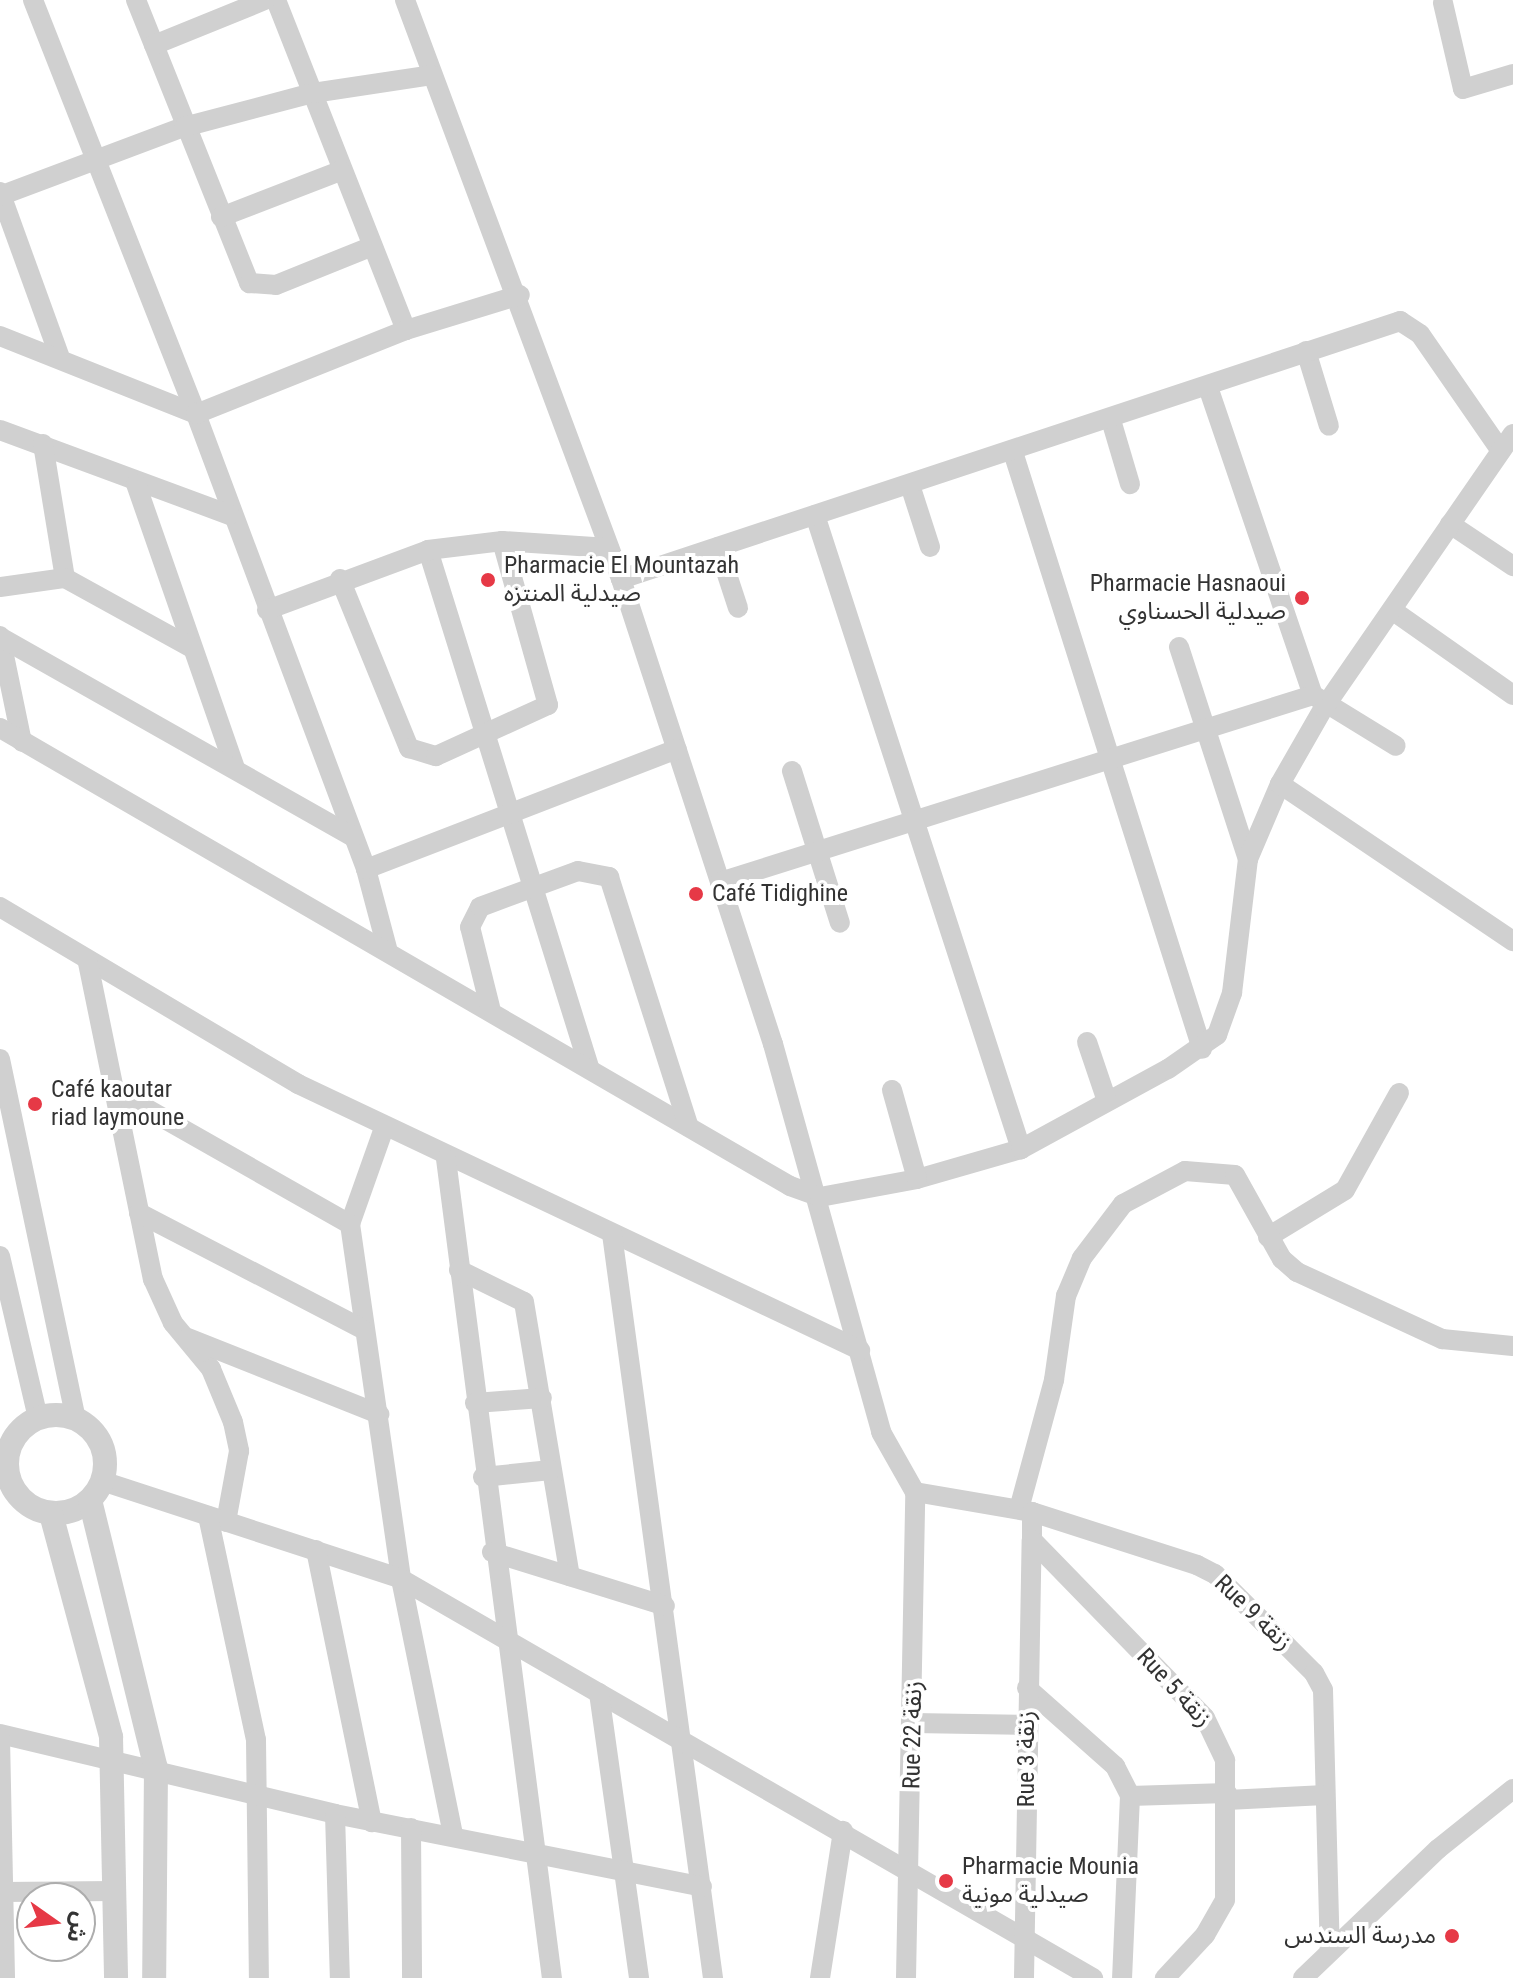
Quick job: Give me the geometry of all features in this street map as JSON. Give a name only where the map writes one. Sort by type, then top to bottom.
[{"type":"street","points":[[33,0],[92,161],[196,414],[230,515],[366,869],[387,948]]},
{"type":"street","points":[[136,0],[243,276],[257,286],[370,247]]},
{"type":"street","points":[[154,45],[265,0]]},
{"type":"street","points":[[276,0],[340,171],[406,330]]},
{"type":"street","points":[[405,0],[520,295],[621,579],[820,1197],[881,1432],[915,1492]]},
{"type":"street","points":[[1448,1],[1463,89],[1513,74]]},
{"type":"street","points":[[59,355],[0,195],[184,127],[313,93],[432,75]]},
{"type":"street","points":[[221,217],[340,171]]},
{"type":"street","points":[[0,336],[59,355],[196,414],[406,330],[520,295]]},
{"type":"street","points":[[0,728],[490,1007],[689,1127],[820,1197],[917,1179],[1021,1149],[1202,1049],[1228,1012],[1248,859],[1320,699],[1392,610],[1509,441],[1411,326],[1386,323],[1111,420],[621,579]]},
{"type":"street","points":[[1306,351],[1329,426]]},
{"type":"street","points":[[1208,387],[1320,699],[1396,746]]},
{"type":"street","points":[[1111,420],[1130,484]]},
{"type":"street","points":[[0,430],[43,444],[136,484],[230,515]]},
{"type":"street","points":[[43,444],[65,578]]},
{"type":"street","points":[[1013,452],[1202,1049]]},
{"type":"street","points":[[136,484],[190,647],[234,766]]},
{"type":"street","points":[[910,485],[930,547]]},
{"type":"street","points":[[815,515],[1021,1149]]},
{"type":"street","points":[[1450,524],[1513,566]]},
{"type":"street","points":[[267,610],[340,579],[428,550],[502,541],[609,548]]},
{"type":"street","points":[[340,579],[409,748],[436,756],[544,713],[549,693],[502,541]]},
{"type":"street","points":[[718,547],[738,608]]},
{"type":"street","points":[[428,550],[515,813],[589,1067]]},
{"type":"street","points":[[0,587],[65,578],[190,647]]},
{"type":"street","points":[[1392,610],[1513,695]]},
{"type":"street","points":[[0,637],[234,766],[353,837]]},
{"type":"street","points":[[0,637],[22,742]]},
{"type":"street","points":[[1179,647],[1248,859]]},
{"type":"street","points":[[720,882],[1204,729],[1320,699]]},
{"type":"street","points":[[366,869],[677,749]]},
{"type":"street","points":[[792,771],[840,923]]},
{"type":"street","points":[[1280,784],[1513,941]]},
{"type":"street","points":[[490,1007],[472,917],[489,903],[538,889],[578,871],[609,877],[689,1127]]},
{"type":"street","points":[[0,907],[88,963],[384,1128],[860,1350]]},
{"type":"street","points":[[88,963],[139,1213],[164,1309],[188,1338],[225,1396],[236,1436],[237,1482],[217,1519],[248,1685],[261,1796],[259,1978]]},
{"type":"street","points":[[1087,1042],[1107,1101]]},
{"type":"street","points":[[0,1059],[8,1126],[76,1419],[99,1440],[96,1491],[156,1768],[154,1978]]},
{"type":"street","points":[[112,1089],[350,1224]]},
{"type":"street","points":[[892,1090],[917,1179]]},
{"type":"street","points":[[1268,1237],[1345,1190],[1399,1093]]},
{"type":"street","points":[[384,1128],[350,1224],[361,1328],[379,1414],[401,1579],[453,1834]]},
{"type":"street","points":[[446,1159],[492,1552],[510,1640],[552,1978]]},
{"type":"street","points":[[1032,1540],[1025,1510],[1054,1380],[1066,1296],[1115,1214],[1151,1184],[1185,1171],[1221,1169],[1235,1175],[1268,1237],[1297,1272],[1442,1339],[1513,1346]]},
{"type":"street","points":[[139,1213],[361,1328]]},
{"type":"street","points":[[612,1234],[665,1606],[713,1978]]},
{"type":"street","points":[[0,1256],[3,1282],[38,1418]]},
{"type":"street","points":[[459,1270],[524,1302],[570,1576]]},
{"type":"street","points":[[188,1338],[379,1414]]},
{"type":"street","points":[[475,1403],[542,1398]]},
{"type":"street","points":[[76,1419],[38,1418],[8,1432],[4,1459],[18,1496],[51,1514],[113,1756],[116,1978]]},
{"type":"street","points":[[483,1477],[551,1470]]},
{"type":"street","points":[[51,1514],[96,1491],[217,1519],[401,1579],[910,1869],[1026,1941],[1093,1978]]},
{"type":"street","name":"Rue 9 زنقة","points":[[915,1492],[1025,1510],[1215,1574],[1323,1690],[1330,1950]]},
{"type":"street","name":"Rue 22 زنقة","points":[[906,1978],[915,1492]]},
{"type":"street","name":"Rue 3 زنقة","points":[[1024,1978],[1032,1540]]},
{"type":"street","name":"Rue 5 زنقة","points":[[1032,1540],[1205,1718],[1225,1760],[1225,1900],[1205,1935],[1165,1978]]},
{"type":"street","points":[[316,1550],[372,1822]]},
{"type":"street","points":[[492,1552],[665,1606]]},
{"type":"street","points":[[1027,1688],[1115,1766],[1130,1796],[1122,1978]]},
{"type":"street","points":[[599,1693],[639,1978]]},
{"type":"street","points":[[913,1723],[1027,1725]]},
{"type":"street","points":[[5,1978],[0,1736],[113,1756],[372,1822],[453,1834],[536,1855],[702,1887]]},
{"type":"street","points":[[1303,1978],[1330,1950],[1513,1789]]},
{"type":"street","points":[[1130,1796],[1325,1795]]},
{"type":"street","points":[[335,1814],[340,1978]]},
{"type":"street","points":[[411,1828],[412,1978]]},
{"type":"street","points":[[820,1978],[843,1831]]},
{"type":"street","points":[[3,1892],[114,1891]]},
{"type":"place","name":"Pharmacie El Mountazah صيدلية المنتزه","points":[[488,580]]},
{"type":"place","name":"Pharmacie Hasnaoui صيدلية الحسناوي","points":[[1302,598]]},
{"type":"place","name":"Café Tidighine","points":[[696,894]]},
{"type":"place","name":"Café kaoutar riad laymoune","points":[[35,1104]]},
{"type":"place","name":"Pharmacie Mounia صيدلية مونية","points":[[946,1881]]},
{"type":"place","name":"مدرسة السندس","points":[[1452,1936]]}]
